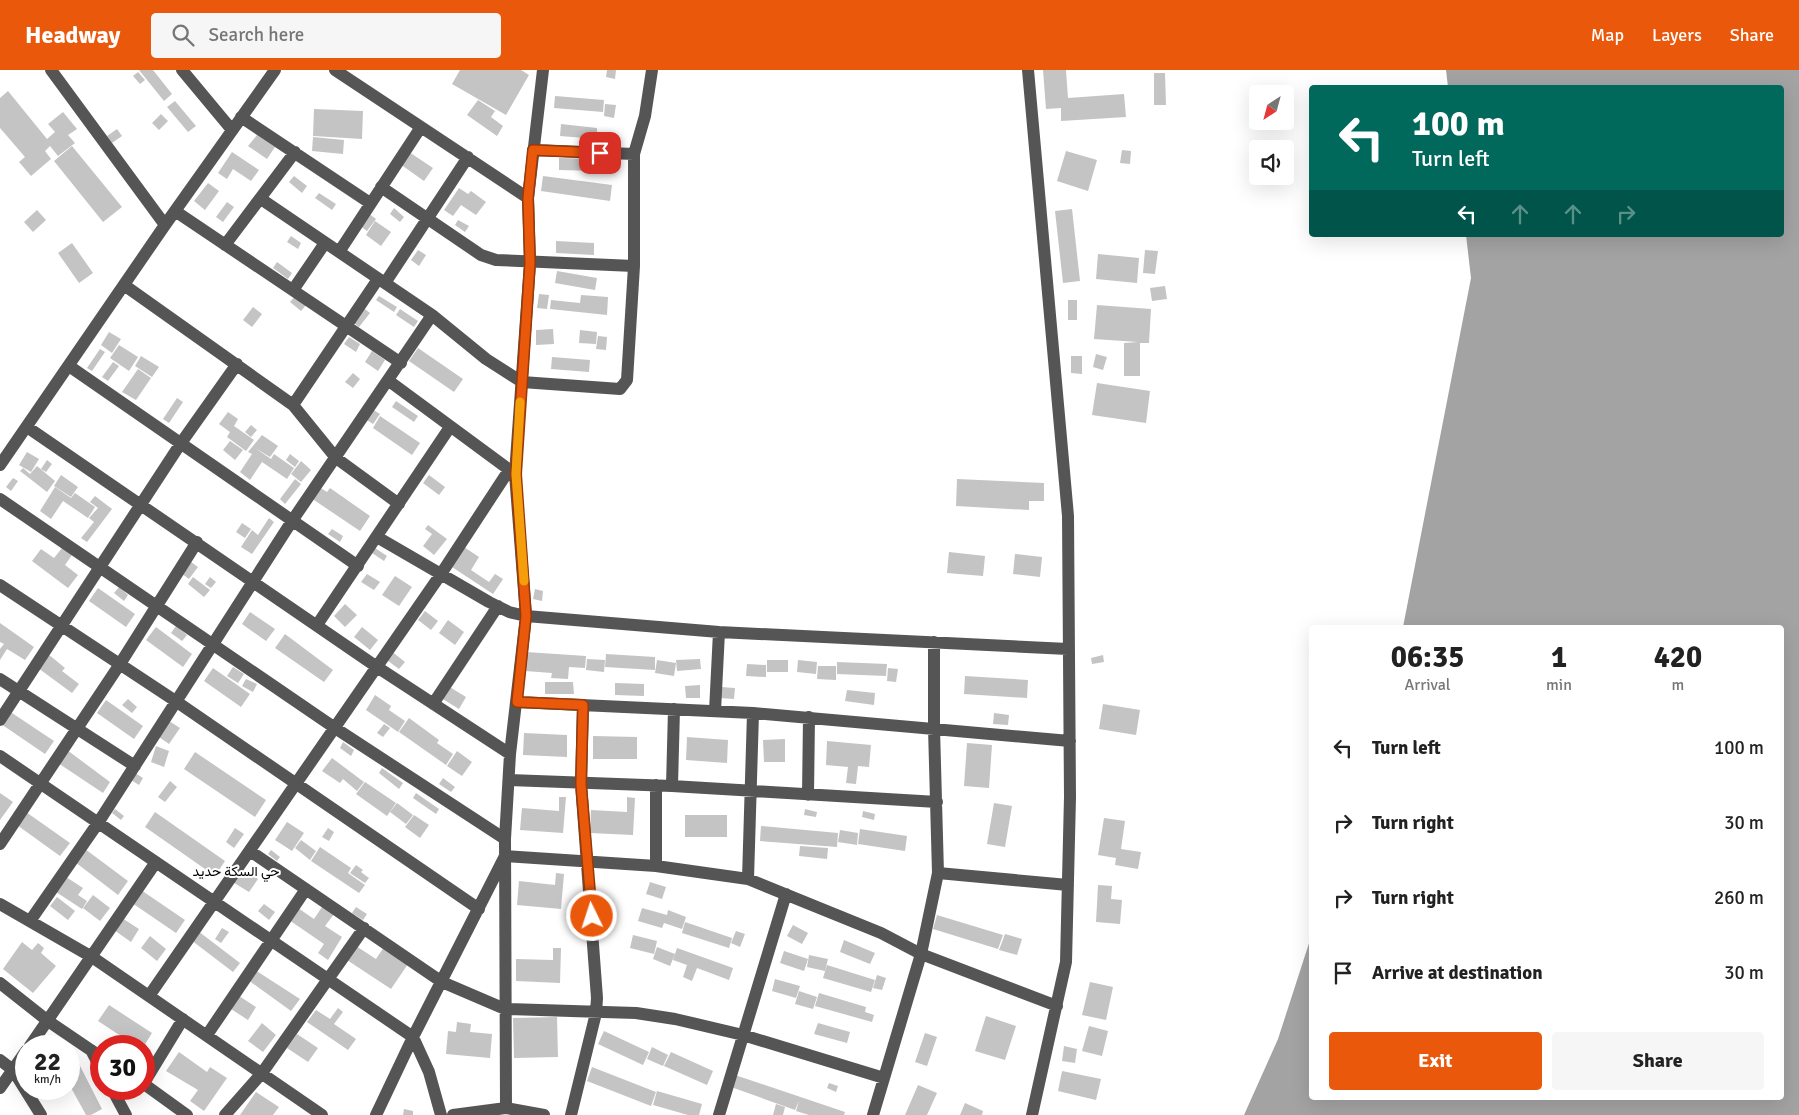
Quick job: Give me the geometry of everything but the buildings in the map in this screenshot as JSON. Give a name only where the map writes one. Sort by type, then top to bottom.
[{"type":"street","points":[[51,70],[165,225]]},
{"type":"street","points":[[182,70],[232,130]]},
{"type":"street","points":[[0,465],[165,225],[275,70]]},
{"type":"street","points":[[335,70],[528,198]]},
{"type":"street","points":[[506,1108],[506,839],[510,754],[526,616],[512,472],[522,382],[530,263],[528,198],[543,70]]},
{"type":"street","points":[[260,199],[432,315],[486,359],[522,382],[614,390],[625,385],[627,380],[634,266],[634,154],[645,116],[652,70]]},
{"type":"street","points":[[1028,70],[1067,506],[1070,741],[1066,962],[1032,1115]]},
{"type":"street","points":[[241,117],[370,203]]},
{"type":"street","points":[[339,252],[421,127]]},
{"type":"street","points":[[533,150],[634,154]]},
{"type":"street","points":[[225,245],[295,152]]},
{"type":"street","points":[[293,405],[427,219],[468,157]]},
{"type":"street","points":[[381,187],[482,255],[496,260],[530,263],[634,266]]},
{"type":"street","points":[[175,211],[401,363]]},
{"type":"street","points":[[293,290],[325,243]]},
{"type":"street","points":[[124,284],[293,405],[336,458],[399,504]]},
{"type":"street","points":[[30,921],[178,702],[292,521],[389,382],[432,315]]},
{"type":"street","points":[[0,720],[181,443],[237,364]]},
{"type":"street","points":[[69,366],[358,566]]},
{"type":"street","points":[[389,382],[512,472]]},
{"type":"street","points":[[26,427],[376,666],[510,754]]},
{"type":"street","points":[[317,625],[450,427]]},
{"type":"street","points":[[149,996],[216,902],[376,666],[512,472]]},
{"type":"street","points":[[0,500],[157,605],[335,728],[506,839]]},
{"type":"street","points":[[377,537],[498,606],[526,616],[719,632],[1068,648]]},
{"type":"street","points":[[0,844],[120,664],[197,542]]},
{"type":"street","points":[[0,585],[178,702],[479,909]]},
{"type":"street","points":[[434,704],[498,606]]},
{"type":"street","points":[[716,711],[719,632]]},
{"type":"street","points":[[873,1115],[921,954],[938,873],[934,642]]},
{"type":"street","points":[[0,679],[135,766]]},
{"type":"street","points":[[517,702],[753,713],[1070,741]]},
{"type":"street","points":[[571,1115],[596,1013],[597,986],[581,784],[583,705]]},
{"type":"street","points":[[672,786],[674,709]]},
{"type":"street","points":[[748,879],[753,713]]},
{"type":"street","points":[[808,795],[809,717]]},
{"type":"street","points":[[0,756],[413,1037],[429,1072],[441,1115]]},
{"type":"street","points":[[509,780],[581,784],[656,785],[937,802]]},
{"type":"street","points":[[656,785],[656,866]]},
{"type":"street","points":[[250,851],[442,982],[506,1009],[636,1013],[675,1019],[743,1035],[884,1078]]},
{"type":"street","points":[[376,1115],[413,1037],[506,856]]},
{"type":"street","points":[[506,856],[588,863],[656,866],[748,879],[881,933],[921,954],[1057,1006]]},
{"type":"street","points":[[38,1035],[156,862]]},
{"type":"street","points":[[938,873],[1068,885]]},
{"type":"street","points":[[207,1036],[306,889]]},
{"type":"street","points":[[719,1115],[786,894]]},
{"type":"street","points":[[0,904],[92,957],[322,1115]]},
{"type":"street","points":[[225,1115],[262,1073],[364,928]]},
{"type":"street","points":[[0,983],[48,1021],[90,1050]]},
{"type":"street","points":[[155,1066],[183,1019]]},
{"type":"street","points":[[0,1060],[13,1070],[41,1115]]},
{"type":"street","points":[[0,1088],[15,1067]]},
{"type":"street","points":[[155,1092],[187,1115]]},
{"type":"street","points":[[118,1100],[126,1115]]},
{"type":"street","points":[[453,1115],[506,1108],[544,1115]]},
{"type":"shaded area","points":[[1446,70],[1799,70],[1799,1115],[1244,1115],[1278,1039],[1309,943],[1309,1100],[1784,1100],[1784,625],[1403,625],[1471,278],[1466,237],[1784,237],[1784,85],[1448,85]]},
{"type":"slow traffic","points":[[520,402],[516,492],[522,539],[524,581]]},
{"type":"district","name":"حي السكة حديد","points":[[236,871]]},
{"type":"route","points":[[592,916],[581,784],[583,705],[517,702],[526,616],[516,474],[530,263],[528,198],[533,150],[600,153]]}]
